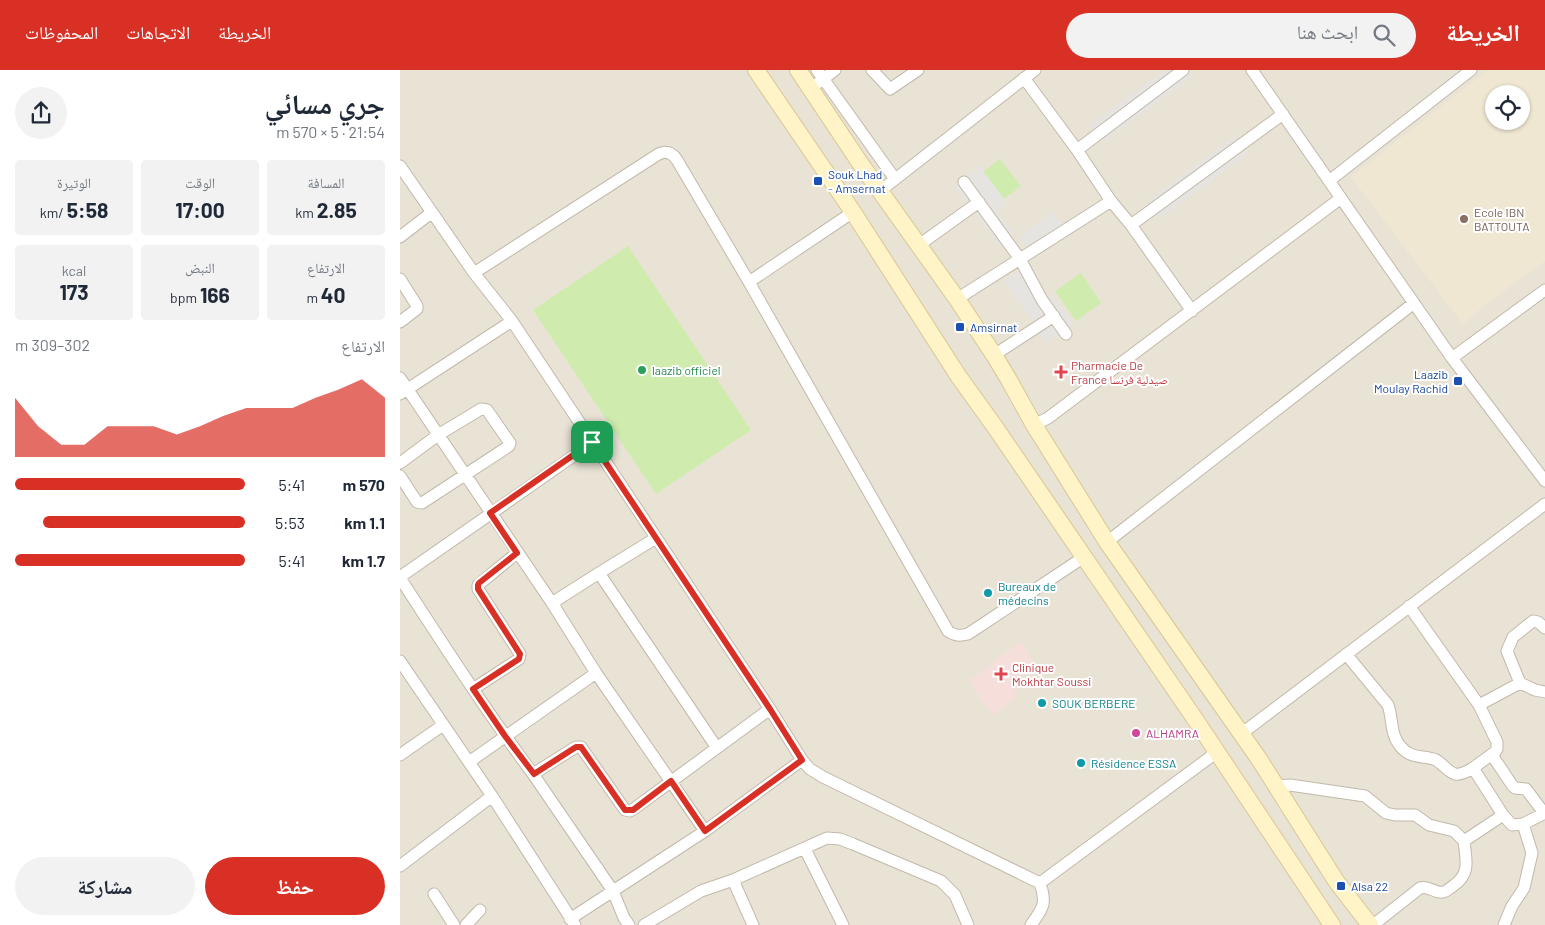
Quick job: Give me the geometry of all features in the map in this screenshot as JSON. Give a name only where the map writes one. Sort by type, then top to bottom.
[{"type":"street","points":[[756,70],[852,212],[959,378],[995,427],[1217,752],[1332,925]]},
{"type":"street","points":[[798,70],[817,79],[895,179]]},
{"type":"street","points":[[817,79],[834,70]]},
{"type":"street","points":[[872,70],[890,89],[918,70]]},
{"type":"street","points":[[880,191],[1035,70]]},
{"type":"street","points":[[1077,150],[1183,70]]},
{"type":"street","points":[[1252,70],[1452,358],[1545,481]]},
{"type":"street","points":[[1329,180],[1471,70]]},
{"type":"street","points":[[1024,78],[1192,311]]},
{"type":"street","points":[[817,79],[880,191],[957,299],[994,355],[1034,425],[1107,542],[1278,786],[1336,881],[1371,925],[1420,888],[1426,886],[1438,892],[1443,892],[1463,878],[1467,866],[1464,841],[1454,831],[1429,825],[1415,815],[1386,813],[1366,796],[1290,785],[1278,786]]},
{"type":"street","points":[[1131,225],[1283,114]]},
{"type":"street","points":[[474,273],[663,152],[670,153],[676,157],[749,282],[948,631],[959,636],[968,634],[1084,557]]},
{"type":"street","points":[[401,171],[474,273],[512,321],[802,760],[810,769],[824,777],[1040,883],[1045,897],[1041,911],[1031,925]]},
{"type":"street","points":[[964,182],[1020,259],[1042,300],[1066,334]]},
{"type":"street","points":[[1034,425],[1048,418],[1342,198]]},
{"type":"street","points":[[957,299],[1111,201]]},
{"type":"street","points":[[919,245],[979,202]]},
{"type":"street","points":[[749,282],[852,212]]},
{"type":"street","points":[[400,237],[431,213]]},
{"type":"street","points":[[400,279],[417,306],[417,309],[400,322]]},
{"type":"street","points":[[1452,358],[1545,290]]},
{"type":"street","points":[[1107,542],[1414,303]]},
{"type":"street","points":[[994,355],[1054,316]]},
{"type":"street","points":[[404,392],[512,321]]},
{"type":"street","points":[[400,378],[404,392],[438,435],[552,603],[596,673],[705,831]]},
{"type":"street","points":[[400,463],[438,435],[481,409],[487,410],[510,443],[509,446],[422,503],[419,503],[400,476]]},
{"type":"street","points":[[592,442],[400,577],[473,689],[534,774],[613,891],[624,918],[629,925]]},
{"type":"street","points":[[1241,734],[1545,504]]},
{"type":"street","points":[[552,603],[656,538]]},
{"type":"street","points":[[473,689],[520,657],[520,654],[478,589],[478,585],[517,553]]},
{"type":"street","points":[[599,573],[717,748]]},
{"type":"street","points":[[1346,654],[1388,705],[1393,734],[1400,746],[1412,755],[1440,762],[1454,773],[1463,773],[1474,768],[1492,755],[1497,749],[1497,742],[1479,705],[1409,606]]},
{"type":"street","points":[[1545,628],[1538,622],[1533,621],[1512,640],[1508,651],[1520,683],[1535,690],[1545,692]]},
{"type":"street","points":[[400,661],[492,796],[572,922],[613,891],[705,831],[802,760]]},
{"type":"street","points":[[469,762],[596,673]]},
{"type":"street","points":[[1479,705],[1520,683]]},
{"type":"street","points":[[534,774],[576,747],[581,747],[625,810],[628,811],[635,808],[770,709]]},
{"type":"street","points":[[400,755],[443,725]]},
{"type":"street","points":[[1040,883],[1217,752]]},
{"type":"street","points":[[1474,768],[1502,815],[1512,825],[1523,824],[1544,813],[1526,789],[1515,788],[1512,785],[1492,755]]},
{"type":"street","points":[[400,866],[492,796]]},
{"type":"street","points":[[1464,841],[1502,815]]},
{"type":"street","points":[[1504,925],[1512,906],[1524,888],[1532,853],[1523,824]]},
{"type":"street","points":[[644,925],[702,891],[733,880],[827,838],[840,839],[941,881],[955,895],[968,925]]},
{"type":"street","points":[[805,849],[843,925]]},
{"type":"street","points":[[733,880],[753,925]]},
{"type":"street","points":[[434,894],[454,925]]},
{"type":"street","points":[[466,925],[480,910]]},
{"type":"shaded area","points":[[400,70],[1545,70],[1545,925],[400,925]]},
{"type":"shaded area","points":[[1165,70],[1190,70],[1194,76],[1102,143],[1089,125]]},
{"type":"shaded area","name":"Ecole IBN BATTOUTA","points":[[1488,70],[1545,70],[1545,261],[1489,302],[1463,324],[1351,177]]},
{"type":"shaded area","points":[[1235,136],[1248,154],[1161,218],[1148,200]]},
{"type":"shaded area","points":[[979,166],[1007,203],[997,211],[1014,234],[999,245],[954,186]]},
{"type":"shaded area","points":[[1052,212],[1066,229],[1032,255],[1019,238]]},
{"type":"shaded area","points":[[1023,268],[1046,300],[1053,295],[1073,324],[1047,343],[1004,281]]},
{"type":"shaded area","name":"Clinique Mokhtar Soussi","points":[[1021,641],[1035,667],[1011,683],[1017,697],[992,715],[969,681]]},
{"type":"green space","points":[[1000,159],[1021,186],[1004,199],[983,172]]},
{"type":"green space","name":"laazib officiel","points":[[628,246],[751,430],[656,494],[533,310]]},
{"type":"green space","points":[[1081,273],[1101,303],[1076,321],[1055,291]]},
{"type":"place","name":"Souk Lhad - Amsernat","points":[[818,181]]},
{"type":"place","name":"Ecole IBN BATTOUTA","points":[[1464,219]]},
{"type":"place","name":"Amsirnat","points":[[960,327]]},
{"type":"place","name":"laazib officiel","points":[[642,370]]},
{"type":"place","name":"Pharmacie De France صيدلية فرنسا","points":[[1061,372]]},
{"type":"place","name":"Laazib Moulay Rachid","points":[[1458,381]]},
{"type":"place","name":"Bureaux de médecins","points":[[988,593]]},
{"type":"place","name":"Clinique Mokhtar Soussi","points":[[1001,674]]},
{"type":"place","name":"SOUK BERBERE","points":[[1042,703]]},
{"type":"place","name":"ALHAMRA","points":[[1136,733]]},
{"type":"place","name":"Résidence ESSA","points":[[1081,763]]},
{"type":"place","name":"Alsa 22","points":[[1341,886]]},
{"type":"route","points":[[592,442],[802,760],[705,831],[671,781],[633,810],[625,810],[581,747],[578,746],[534,774],[473,689],[520,657],[520,654],[478,589],[479,583],[517,553],[490,513],[592,442]]}]
